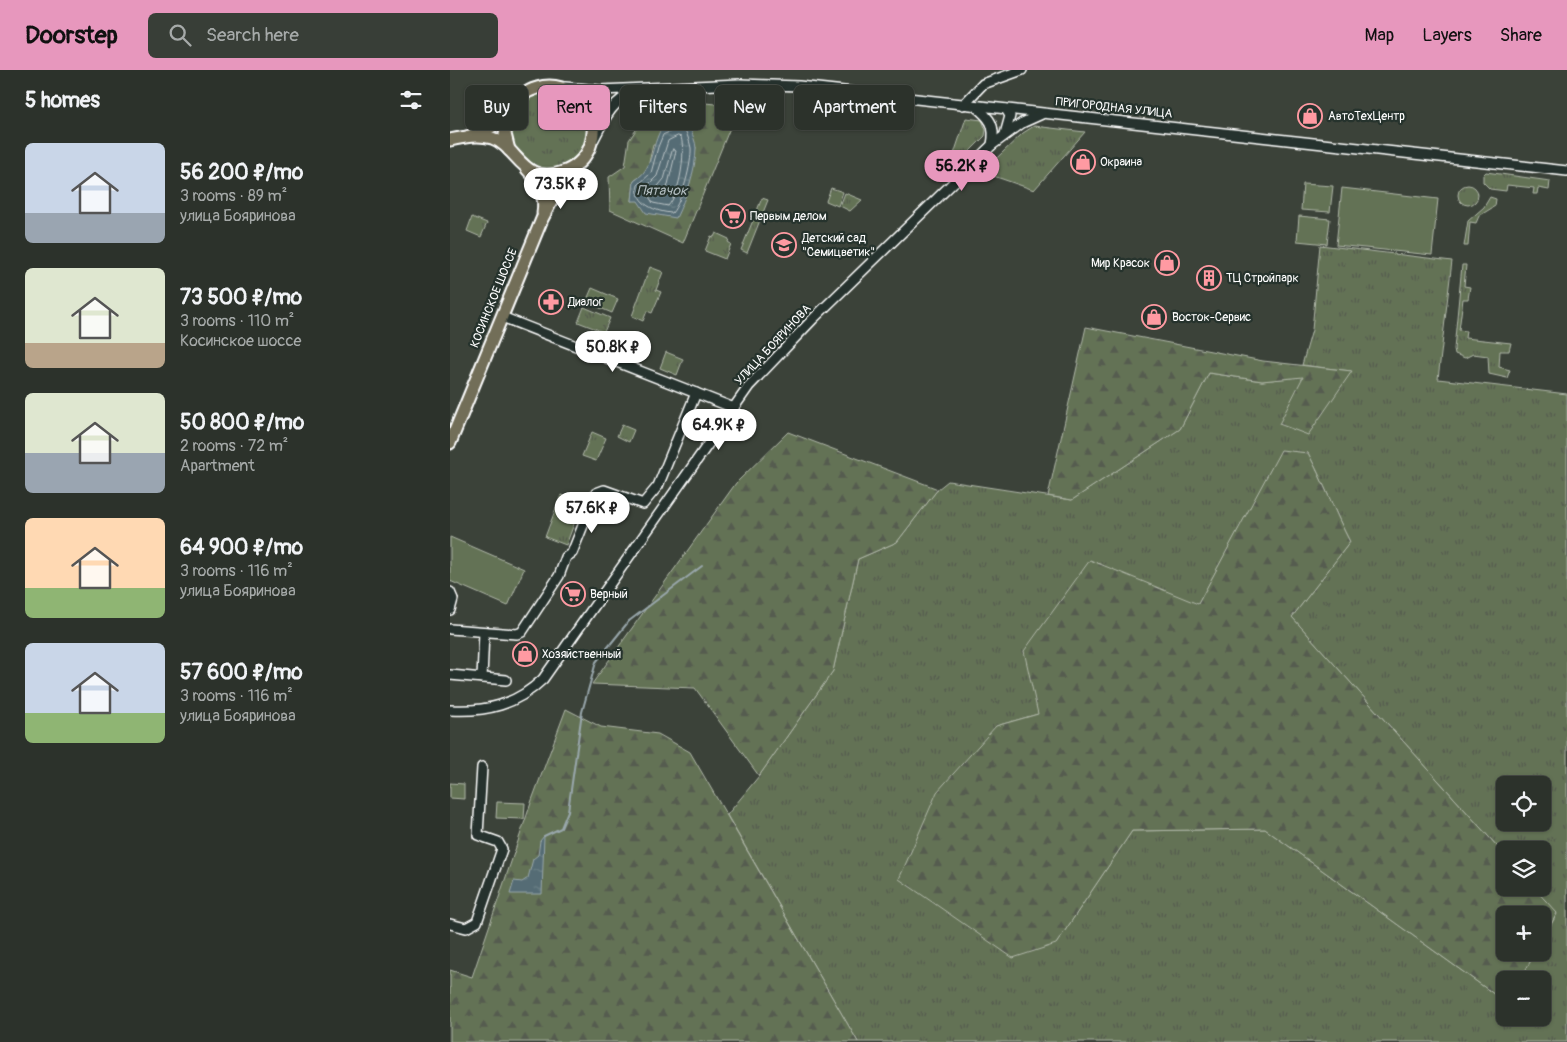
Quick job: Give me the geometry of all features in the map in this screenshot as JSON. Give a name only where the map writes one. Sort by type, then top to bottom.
[{"type":"main road","points":[[450,140],[466,137],[484,130]]},
{"type":"main road","points":[[506,130],[505,134],[518,161],[536,172],[553,174],[576,165],[583,158],[591,143],[593,130]]},
{"type":"main road","name":"КОСИНСКОЕ ШОССЕ","points":[[466,137],[493,138],[503,144],[536,179],[543,194],[542,219]]},
{"type":"main road","name":"КОСИНСКОЕ ШОССЕ","points":[[450,443],[542,219],[552,200],[576,165]]},
{"type":"street","points":[[963,105],[983,84],[1022,70]]},
{"type":"street","name":"ПРИГОРОДНАЯ УЛИЦА","points":[[705,86],[769,84],[1567,171]]},
{"type":"street","points":[[591,143],[614,105],[620,100]]},
{"type":"street","points":[[975,106],[990,118],[994,125],[992,145]]},
{"type":"street","points":[[1005,134],[1010,116],[1006,109]]},
{"type":"street","name":"УЛИЦА БОЯРИНОВА","points":[[450,710],[485,710],[498,707],[520,698],[543,679],[749,386],[813,319],[992,145],[1005,134],[1031,118],[1046,113]]},
{"type":"street","points":[[502,316],[734,408]]},
{"type":"street","points":[[450,629],[517,634],[526,628],[559,576],[566,557],[572,553],[599,490],[604,490],[639,504],[646,502],[658,486],[696,393]]},
{"type":"street","points":[[450,592],[453,599],[450,610]]},
{"type":"street","points":[[482,678],[484,632]]},
{"type":"street","points":[[450,675],[506,680]]},
{"type":"street","points":[[450,924],[466,928],[477,922],[502,849],[498,842],[478,835],[482,767]]},
{"type":"green space","points":[[538,93],[538,130],[588,130],[582,152],[571,163],[557,168],[541,168],[527,163],[516,152],[510,130],[528,130],[528,97]]},
{"type":"green space","points":[[705,103],[715,104],[715,130],[729,130],[683,243],[610,210],[609,177],[625,166],[629,140],[636,130],[705,130]],"holes":[[[653,145],[696,147],[689,187],[632,201],[634,181],[647,171]]]},
{"type":"green space","points":[[966,118],[982,120],[986,130],[985,136],[952,169],[949,169]]},
{"type":"green space","points":[[1034,126],[1085,132],[1034,190],[982,172],[1023,133]]},
{"type":"green space","points":[[1486,172],[1550,181],[1549,190],[1538,188],[1537,194],[1533,194],[1534,188],[1507,185],[1506,191],[1490,189],[1483,182],[1483,175]]},
{"type":"green space","points":[[1303,184],[1333,186],[1330,212],[1301,210]]},
{"type":"green space","points":[[1468,185],[1475,188],[1478,195],[1475,202],[1468,205],[1461,202],[1458,195],[1461,188]]},
{"type":"green space","points":[[831,188],[843,192],[838,206],[826,201]]},
{"type":"green space","points":[[1342,188],[1438,199],[1432,255],[1336,245]]},
{"type":"green space","points":[[845,193],[862,200],[850,211],[840,206]]},
{"type":"green space","points":[[1490,197],[1496,199],[1495,206],[1479,216],[1476,223],[1470,222],[1468,246],[1464,246],[1468,221],[1484,207]]},
{"type":"green space","points":[[762,198],[768,200],[747,253],[741,250]]},
{"type":"green space","points":[[1299,216],[1330,219],[1327,244],[1297,241]]},
{"type":"green space","points":[[472,217],[487,223],[481,237],[467,231]]},
{"type":"green space","points":[[716,233],[729,239],[728,242],[731,244],[725,259],[705,251],[711,236],[714,237]]},
{"type":"green space","points":[[1320,245],[1452,261],[1438,379],[1567,394],[1567,1042],[858,1042],[727,815],[759,776],[833,671],[858,559],[897,542],[938,489],[948,481],[1072,500],[1180,429],[1209,373],[1262,381],[1351,371],[1302,365],[1312,330]],"holes":[[[1281,451],[1308,453],[1350,542],[1292,617],[1496,845],[1496,841],[1551,841],[1551,896],[1541,896],[1557,914],[1551,925],[1551,961],[1531,961],[1525,971],[1551,971],[1551,1026],[1496,1026],[1496,996],[1265,829],[1132,831],[1056,944],[996,726],[1038,714],[1198,604]]]},
{"type":"green space","points":[[1462,265],[1466,265],[1464,286],[1470,287],[1468,299],[1463,299],[1459,330],[1466,331],[1465,338],[1511,343],[1509,351],[1500,351],[1499,367],[1510,370],[1507,378],[1489,374],[1488,356],[1473,354],[1465,358],[1455,354]]},
{"type":"green space","points":[[650,267],[663,272],[656,290],[661,292],[652,313],[647,311],[643,321],[632,316]]},
{"type":"green space","points":[[592,288],[618,299],[612,313],[586,302]]},
{"type":"green space","points":[[584,307],[610,318],[604,332],[578,322]]},
{"type":"green space","points":[[1086,327],[1263,361],[1352,371],[1308,435],[1279,424],[1303,377],[1262,381],[1209,373],[1180,429],[1072,500],[1048,496]]},
{"type":"green space","points":[[666,352],[683,359],[677,375],[660,368]]},
{"type":"green space","points":[[622,425],[634,430],[629,442],[617,436]]},
{"type":"green space","points":[[592,432],[606,438],[596,461],[582,456]]},
{"type":"green space","points":[[788,432],[938,489],[897,542],[858,559],[833,671],[759,776],[695,688],[592,684],[736,483]]},
{"type":"green space","points":[[1281,450],[1308,453],[1350,542],[1292,617],[1496,845],[1496,896],[1541,896],[1551,906],[1496,906],[1496,961],[1531,961],[1525,971],[1496,971],[1496,996],[1265,829],[1132,831],[1056,944],[1013,958],[899,879],[937,792],[996,726],[1038,714],[1024,651],[1090,560],[1198,604]]},
{"type":"green space","points":[[561,495],[582,503],[566,545],[545,537]]},
{"type":"green space","points":[[450,537],[524,569],[508,606],[450,581]]},
{"type":"green space","points":[[566,709],[601,727],[658,734],[690,752],[858,1042],[450,1042],[450,970],[472,977],[532,800]]},
{"type":"green space","points":[[450,783],[464,784],[464,799],[450,798]]},
{"type":"green space","points":[[497,802],[525,803],[524,819],[496,818]]},
{"type":"green space","points":[[1551,906],[1557,913],[1551,924]]},
{"type":"water","name":"Пятачок","points":[[691,130],[696,146],[696,157],[687,193],[676,218],[646,213],[638,201],[632,201],[634,181],[645,171],[660,131]]},
{"type":"water","points":[[544,836],[542,894],[510,894],[514,881],[522,882],[528,878],[533,859],[538,855],[540,841]]},
{"type":"waterway","points":[[544,836],[561,828],[568,811],[582,712],[596,662],[629,621],[702,566]]},
{"type":"place","name":"АвтоТехЦентр","points":[[1310,116]]},
{"type":"place","name":"Окраина","points":[[1083,162]]},
{"type":"place","name":"Первым делом","points":[[733,216]]},
{"type":"place","name":"Детский сад \"Семицветик\"","points":[[784,245]]},
{"type":"place","name":"Мир Красок","points":[[1167,263]]},
{"type":"place","name":"ТЦ Стройпарк","points":[[1209,278]]},
{"type":"place","name":"Диалог","points":[[551,302]]},
{"type":"place","name":"Восток-Сервис","points":[[1154,317]]},
{"type":"place","name":"Верный","points":[[573,594]]},
{"type":"place","name":"Хозяйственный","points":[[525,654]]}]
